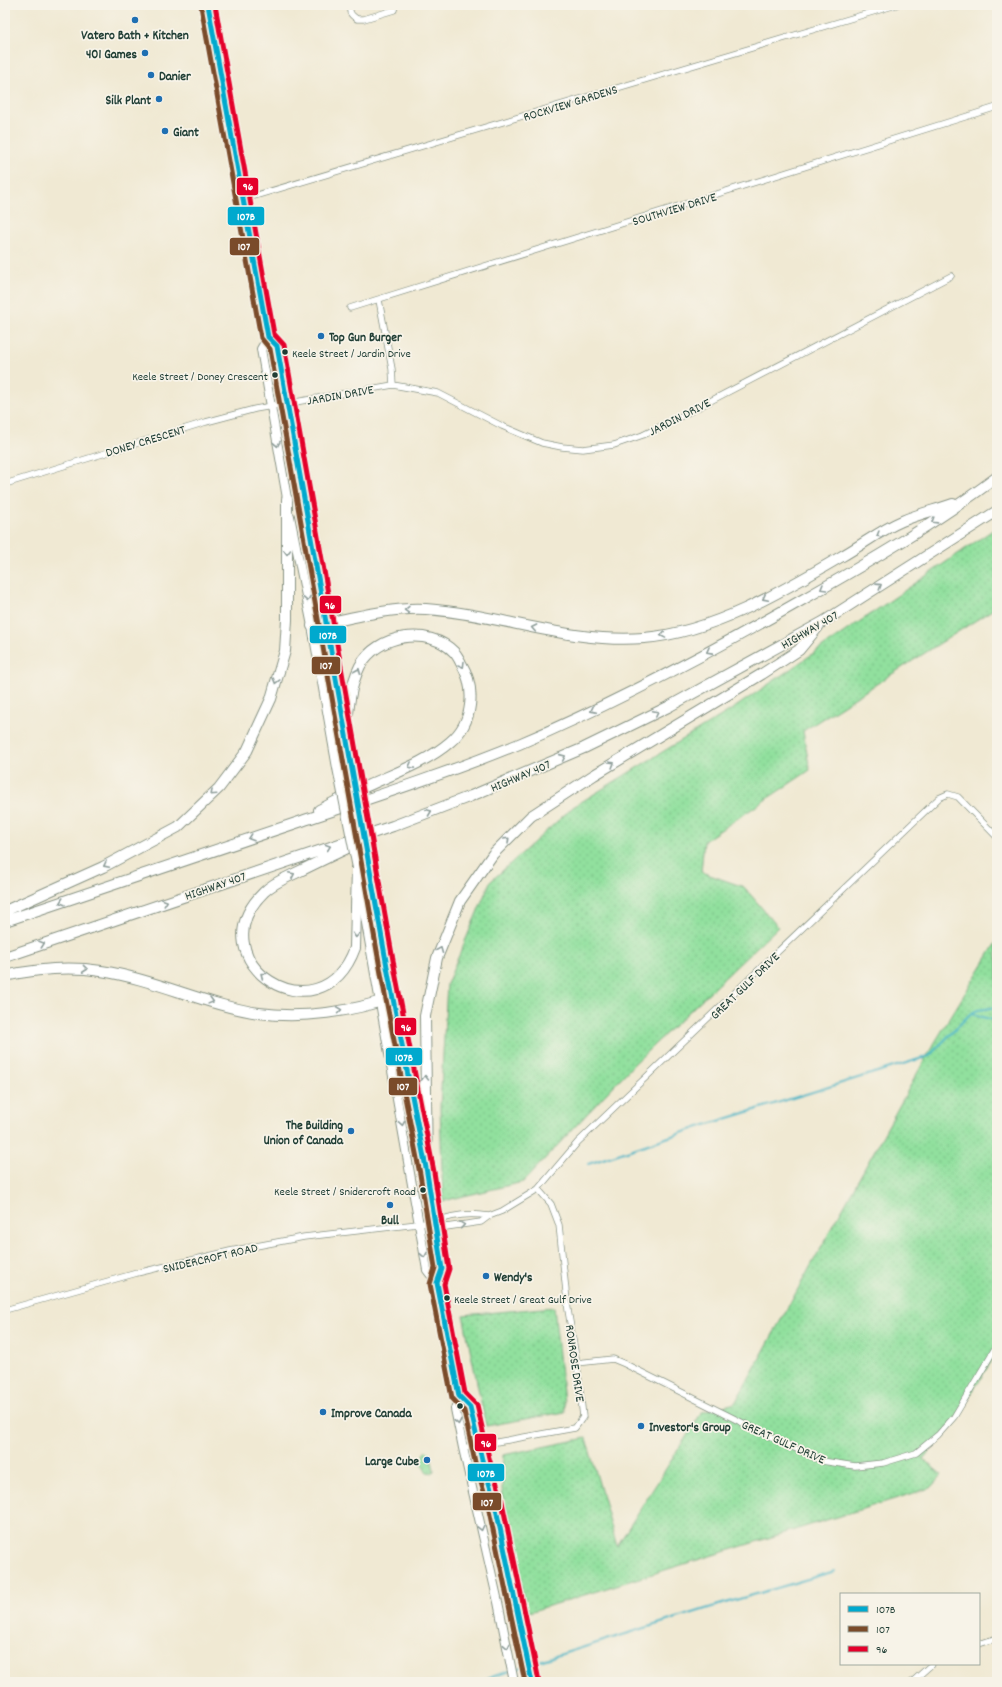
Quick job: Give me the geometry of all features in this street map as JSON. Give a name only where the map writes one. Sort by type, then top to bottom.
[{"type":"highway","points":[[5,921],[416,783],[485,757],[585,714],[681,666],[870,562],[967,500],[997,476]]},
{"type":"highway","points":[[5,911],[103,867],[178,827],[219,788],[247,751],[271,699],[285,651],[287,620],[287,500]]},
{"type":"highway","points":[[312,626],[400,610],[424,609],[446,611],[572,635],[605,639],[645,638],[686,631],[727,616],[776,593],[901,521],[967,500]]},
{"type":"highway","name":"HIGHWAY 407","points":[[5,957],[393,826],[471,796],[590,745],[675,703],[823,622],[997,511]]},
{"type":"highway","points":[[427,1173],[425,1016],[437,958],[460,901],[493,854],[537,812],[594,775],[799,650],[823,622]]},
{"type":"highway","points":[[288,826],[366,786],[400,772],[433,754],[451,742],[461,730],[468,715],[471,696],[467,673],[455,652],[439,641],[415,636],[393,639],[374,649],[361,665],[354,682],[349,701],[346,737]]},
{"type":"highway","points":[[357,868],[356,948],[351,960],[339,976],[316,990],[294,991],[274,984],[254,968],[247,957],[244,946],[244,923],[253,904],[265,891],[278,882],[393,826]]},
{"type":"highway","points":[[5,976],[51,969],[76,968],[101,971],[124,976],[216,1003],[258,1013],[280,1015],[303,1015],[341,1010],[372,1005],[393,997]]},
{"type":"main road","points":[[208,5],[268,337],[277,346],[351,767],[427,1173],[442,1269],[437,1283]]},
{"type":"main road","points":[[268,337],[261,349],[287,500],[357,868],[427,1270],[437,1283],[458,1396],[455,1409],[514,1681]]},
{"type":"main road","points":[[458,1396],[470,1407],[495,1506],[531,1679]]},
{"type":"street","points":[[351,5],[349,9],[350,14],[356,19],[364,19],[394,10],[395,5]]},
{"type":"street","name":"ROCKVIEW GARDENS","points":[[244,200],[896,5]]},
{"type":"street","name":"SOUTHVIEW DRIVE","points":[[350,308],[997,107]]},
{"type":"street","name":"JARDIN DRIVE","points":[[287,403],[393,385],[413,387],[438,393],[502,426],[542,443],[583,449],[614,445],[643,435],[670,422],[951,276]]},
{"type":"street","points":[[379,300],[392,369],[393,385]]},
{"type":"street","name":"DONEY CRESCENT","points":[[5,484],[206,422],[287,403]]},
{"type":"street","name":"GREAT GULF DRIVE","points":[[435,1222],[446,1227],[481,1222],[538,1189],[578,1142],[939,798],[948,794],[958,797],[997,837]]},
{"type":"street","name":"RONROSE DRIVE","points":[[463,1448],[575,1428],[583,1417],[577,1363],[568,1310],[559,1225],[551,1204],[538,1189]]},
{"type":"street","name":"GREAT GULF DRIVE","points":[[435,1222],[445,1217],[478,1214],[489,1216]]},
{"type":"street","name":"SNIDERCROFT ROAD","points":[[5,1310],[137,1273],[230,1251],[304,1237],[435,1222]]},
{"type":"street","name":"GREAT GULF DRIVE","points":[[577,1363],[613,1359],[822,1461],[855,1466],[884,1463],[916,1453],[938,1435],[954,1417],[997,1345]]},
{"type":"street","points":[[980,1644],[997,1638]]},
{"type":"street","points":[[912,1682],[931,1665]]},
{"type":"green space","points":[[997,527],[997,601],[992,610],[803,731],[810,770],[704,841],[701,872],[744,887],[778,927],[635,1063],[523,1182],[443,1201],[440,1107],[447,984],[490,882],[573,807],[734,708]]},
{"type":"green space","points":[[997,941],[997,1352],[954,1421],[923,1459],[942,1475],[930,1488],[526,1613],[502,1489],[503,1455],[586,1438],[617,1546],[702,1412],[735,1403],[929,1052]]},
{"type":"green space","points":[[554,1307],[565,1412],[486,1426],[463,1315]]},
{"type":"green space","points":[[426,1451],[430,1453],[434,1470],[433,1473],[427,1472],[422,1464],[422,1459]]},
{"type":"waterway","points":[[588,1164],[696,1128],[929,1056],[970,1014],[978,1010],[997,1007]]},
{"type":"waterway","points":[[971,1014],[997,1021]]},
{"type":"waterway","points":[[530,1664],[712,1607],[835,1571]]},
{"type":"waterway","points":[[513,1670],[526,1665]]},
{"type":"waterway","points":[[478,1682],[509,1671]]},
{"type":"transit line","name":"107B","points":[[208,5],[268,337],[277,346],[389,978],[427,1173],[442,1269],[437,1283],[459,1396],[470,1407],[482,1460],[494,1499],[532,1682]]},
{"type":"transit line","name":"96","points":[[215,5],[274,334],[284,345],[396,977],[434,1172],[449,1269],[444,1284],[465,1393],[477,1405],[489,1458],[501,1497],[539,1681]]},
{"type":"transit line","name":"107","points":[[201,6],[261,338],[270,349],[382,979],[420,1174],[435,1268],[430,1284],[452,1398],[464,1411],[475,1462],[487,1501],[525,1682]]},
{"type":"place","name":"Vatero Bath + Kitchen","points":[[135,20]]},
{"type":"place","name":"401 Games","points":[[145,53]]},
{"type":"place","name":"Danier","points":[[151,75]]},
{"type":"place","name":"Silk Plant","points":[[159,99]]},
{"type":"place","name":"Giant","points":[[165,131]]},
{"type":"place","name":"Top Gun Burger","points":[[321,336]]},
{"type":"place","name":"Keele Street / Jardin Drive","points":[[285,352]]},
{"type":"place","name":"Keele Street / Doney Crescent","points":[[275,375]]},
{"type":"place","name":"The Building Union of Canada","points":[[351,1131]]},
{"type":"place","name":"Keele Street / Snidercroft Road","points":[[423,1190]]},
{"type":"place","name":"Bull","points":[[390,1205]]},
{"type":"place","name":"Wendy's","points":[[486,1276]]},
{"type":"place","name":"Keele Street / Great Gulf Drive","points":[[447,1298]]},
{"type":"place","name":"Improve Canada","points":[[323,1412]]},
{"type":"place","name":"Investor's Group","points":[[641,1426]]},
{"type":"place","name":"Large Cube","points":[[427,1460]]}]
